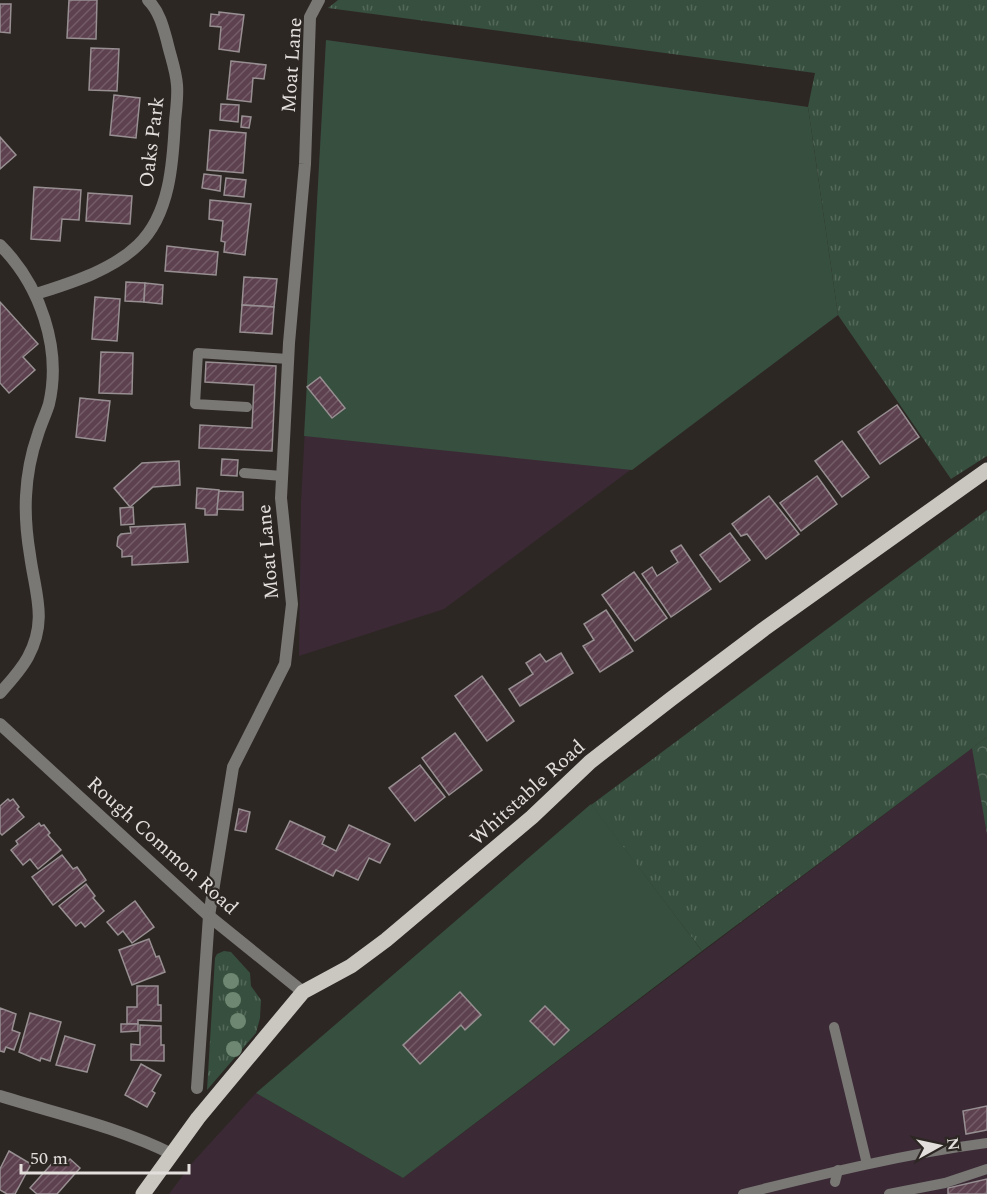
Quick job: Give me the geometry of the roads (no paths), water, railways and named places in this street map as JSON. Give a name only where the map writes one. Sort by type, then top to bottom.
[{"type":"main road","name":"Whitstable Road","points":[[143,1194],[198,1118],[303,992],[351,966],[386,940],[532,817],[590,762],[689,685],[764,628],[987,470]]},
{"type":"street","name":"Oaks Park","points":[[36,294],[70,283],[118,260],[138,245],[153,225],[162,205],[169,183],[174,144],[177,85],[164,28],[155,7],[148,0]]},
{"type":"street","name":"Moat Lane","points":[[197,1088],[209,916],[233,767],[285,664],[292,604],[281,498],[288,359],[305,164],[310,17],[319,0]]},
{"type":"street","points":[[0,245],[15,262],[36,294],[46,323],[53,378],[49,405],[32,454],[26,498],[30,556],[36,586],[39,623],[28,658],[0,693]]},
{"type":"street","name":"Rough Common Road","points":[[0,724],[209,916],[303,992]]},
{"type":"street","points":[[0,1096],[123,1133],[172,1154]]},
{"type":"lane","points":[[247,407],[195,404],[198,353],[288,359]]},
{"type":"lane","points":[[244,473],[282,476]]},
{"type":"lane","points":[[834,1027],[867,1164]]},
{"type":"lane","points":[[742,1194],[838,1170],[987,1143]]},
{"type":"lane","points":[[889,1194],[935,1189],[987,1168]]},
{"type":"lane","points":[[835,1182],[838,1170]]}]
